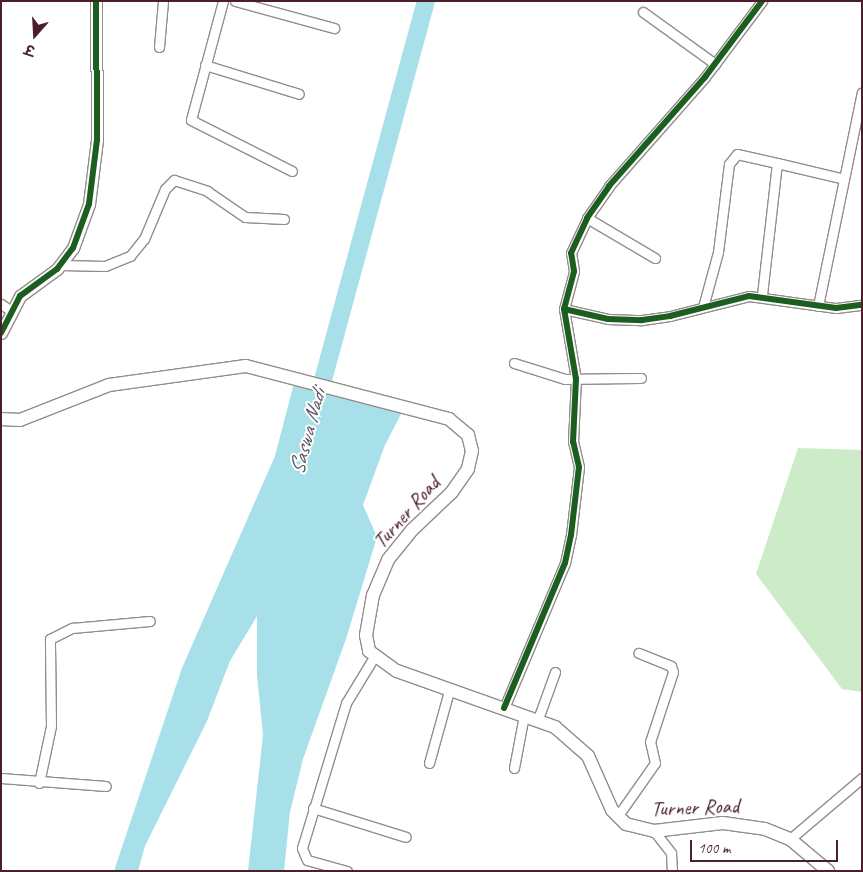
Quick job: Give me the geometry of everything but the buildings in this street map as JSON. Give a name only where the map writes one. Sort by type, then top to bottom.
[{"type":"main road","name":"Turner Road","points":[[1,419],[20,420],[109,385],[246,366],[436,414],[464,430],[471,458],[462,480],[401,541],[378,580],[366,636],[374,657]]},
{"type":"main road","points":[[374,657],[397,671],[449,691],[538,719],[566,735],[588,756],[618,817]]},
{"type":"main road","name":"Turner Road","points":[[618,817],[636,828],[654,831],[723,824],[765,829],[790,839],[828,871]]},
{"type":"street","points":[[1,333],[6,307],[60,265],[82,230],[94,173],[99,61],[96,1]]},
{"type":"street","points":[[159,46],[163,1]]},
{"type":"street","points":[[223,1],[191,120],[292,171]]},
{"type":"street","points":[[235,1],[334,28]]},
{"type":"street","points":[[504,708],[567,555],[580,467],[573,442],[576,379],[564,309],[574,271],[571,253],[587,218],[609,186],[715,64],[762,1]]},
{"type":"street","points":[[643,12],[715,64]]},
{"type":"street","points":[[205,66],[298,94]]},
{"type":"street","points":[[818,306],[862,92]]},
{"type":"street","points":[[703,307],[718,252],[731,159],[742,154],[844,179]]},
{"type":"street","points":[[762,295],[777,163]]},
{"type":"street","points":[[60,265],[106,266],[130,256],[144,239],[165,189],[174,180],[207,192],[245,217],[284,219]]},
{"type":"street","points":[[587,218],[655,258]]},
{"type":"street","points":[[564,309],[608,319],[642,320],[762,295],[818,306],[862,305]]},
{"type":"street","points":[[514,363],[551,377],[576,379],[641,378]]},
{"type":"street","points":[[39,783],[51,726],[50,639],[72,628],[150,621]]},
{"type":"street","points":[[618,817],[655,763],[650,742],[673,672],[671,666],[638,653]]},
{"type":"street","points":[[347,871],[304,858],[304,839],[346,703],[374,657]]},
{"type":"street","points":[[538,719],[555,672]]},
{"type":"street","points":[[429,762],[449,691]]},
{"type":"street","points":[[514,768],[524,715]]},
{"type":"street","points":[[1,778],[39,783],[106,786]]},
{"type":"street","points":[[790,839],[862,778]]},
{"type":"street","points":[[314,808],[406,838]]},
{"type":"street","points":[[654,831],[671,853],[672,871]]},
{"type":"green space","points":[[798,448],[862,450],[862,692],[842,689],[756,574]]},
{"type":"water","points":[[294,383],[402,412],[385,445],[363,505],[377,537],[346,639],[303,759],[290,812],[284,871],[248,871],[263,735],[257,675],[257,616],[230,661],[207,721],[145,846],[138,871],[114,871],[182,668],[275,456]]},
{"type":"waterway","name":"Saswa Nadi","points":[[317,402],[426,1]]},
{"type":"cycle path","points":[[1,333],[20,296],[57,269],[73,248],[89,204],[97,140],[96,1]]},
{"type":"cycle path","points":[[564,309],[574,271],[571,253],[587,218],[609,186],[705,77],[762,1]]},
{"type":"cycle path","points":[[504,708],[565,563],[571,535],[579,467],[573,442],[576,379],[564,309],[608,319],[642,320],[670,316],[749,296],[836,308],[862,305]]}]
